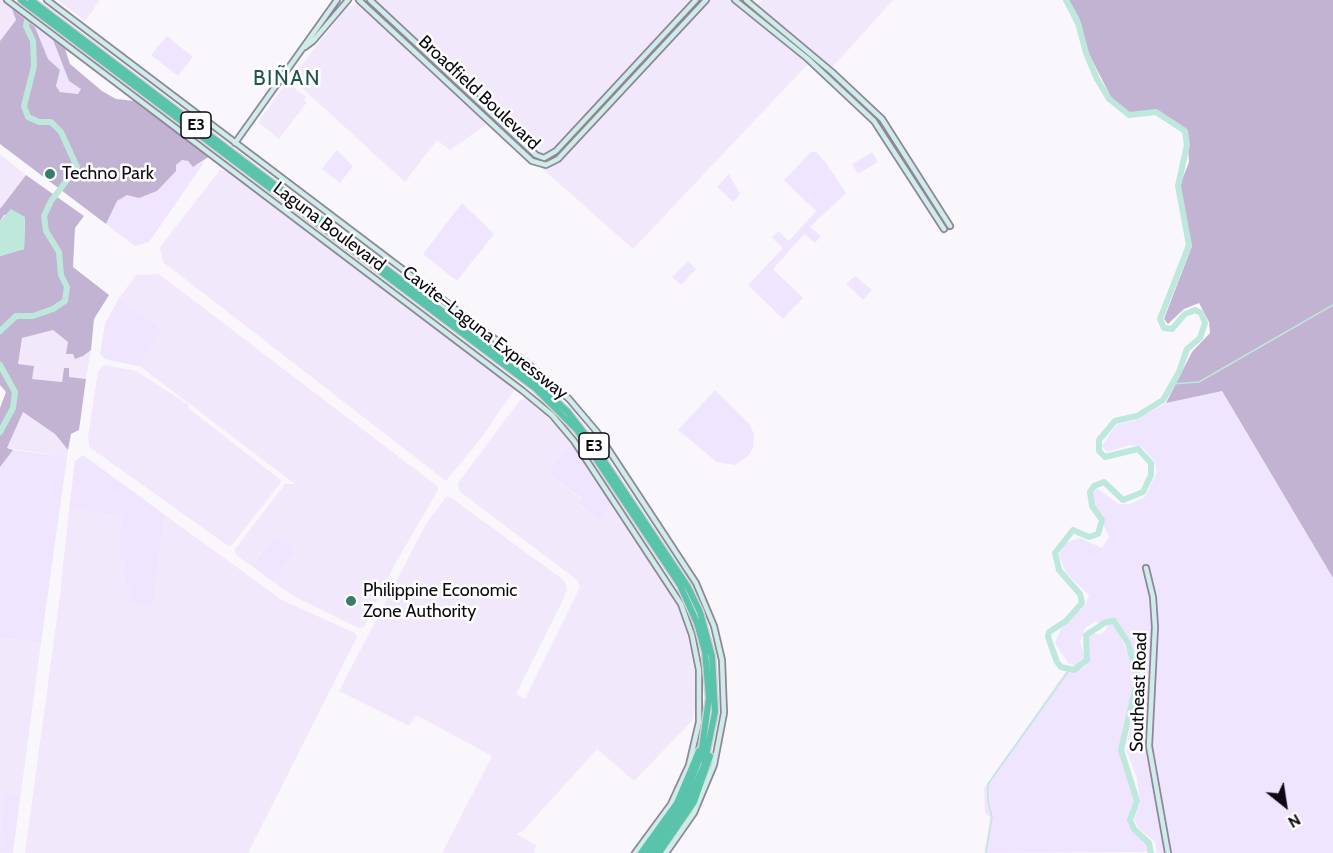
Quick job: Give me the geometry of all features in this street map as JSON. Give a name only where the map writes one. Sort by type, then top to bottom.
[{"type":"highway","name":"Cavite–Laguna Expressway","points":[[21,0],[34,5],[354,247],[527,382],[564,415],[588,446],[673,572],[704,635],[708,651],[710,731],[704,766],[690,800],[653,853]]},
{"type":"highway","name":"Cavite–Laguna Expressway","points":[[647,853],[670,822],[689,790],[710,731]]},
{"type":"highway","points":[[641,853],[677,802],[710,731]]},
{"type":"highway","points":[[659,853],[681,824],[699,791],[709,764],[710,731]]},
{"type":"main road","name":"Laguna Boulevard","points":[[7,0],[552,415],[579,448],[681,604],[694,642],[699,670],[701,699],[698,733],[685,777],[674,798],[635,853]]},
{"type":"main road","name":"Laguna Boulevard","points":[[47,0],[562,391],[597,432],[686,565],[704,598],[717,637],[724,671],[724,713],[719,748],[708,783],[690,819],[666,853]]},
{"type":"main road","points":[[235,143],[337,0]]},
{"type":"main road","points":[[305,47],[348,0]]},
{"type":"main road","name":"Broadfield Boulevard","points":[[359,0],[532,161],[546,165],[560,157],[706,0]]},
{"type":"main road","name":"Broadfield Boulevard","points":[[370,0],[536,155],[544,158],[556,151],[696,0]]},
{"type":"main road","points":[[735,0],[808,59],[874,121],[944,229]]},
{"type":"main road","points":[[746,0],[818,59],[882,118],[950,226]]},
{"type":"main road","name":"Southeast Road","points":[[1146,568],[1153,597],[1155,627],[1149,746],[1168,853]]},
{"type":"shaded area","points":[[0,0],[12,9],[16,20],[0,41]]},
{"type":"shaded area","points":[[58,0],[100,0],[85,21]]},
{"type":"shaded area","points":[[363,0],[730,0],[746,15],[763,0],[893,0],[828,72],[814,59],[807,65],[633,249],[490,122],[450,150],[437,140],[405,182],[291,78],[348,6],[353,6]]},
{"type":"shaded area","points":[[1069,0],[1333,0],[1333,578],[1222,391],[1166,403],[1192,352],[1210,333],[1209,322],[1199,303],[1184,309],[1168,324],[1164,319],[1192,246],[1186,228],[1180,185],[1189,162],[1187,131],[1156,110],[1130,113],[1111,97],[1088,52],[1079,18]]},
{"type":"shaded area","points":[[12,9],[35,27],[48,59],[60,70],[56,86],[60,92],[78,94],[81,89],[69,81],[53,40],[65,49],[70,64],[102,91],[116,99],[135,101],[210,156],[193,167],[188,161],[182,160],[176,165],[176,171],[157,191],[139,198],[127,195],[117,201],[106,224],[0,144],[0,41],[16,20]]},
{"type":"shaded area","points":[[35,27],[53,40],[69,81],[82,89],[78,94],[60,92],[56,87],[60,70],[48,59]]},
{"type":"shaded area","points":[[167,36],[193,57],[178,76],[151,55]]},
{"type":"shaded area","points":[[287,82],[306,97],[304,100],[307,102],[279,139],[258,122]]},
{"type":"shaded area","points":[[337,150],[353,166],[340,183],[322,169]]},
{"type":"shaded area","points":[[811,152],[816,152],[826,163],[846,193],[810,227],[821,236],[815,243],[804,234],[773,269],[803,298],[783,319],[748,285],[783,248],[772,238],[778,231],[789,241],[816,211],[784,180]]},
{"type":"shaded area","points":[[872,152],[878,162],[858,174],[852,164]]},
{"type":"shaded area","points":[[0,154],[26,175],[0,209]]},
{"type":"shaded area","points":[[182,160],[188,161],[193,167],[205,161],[149,242],[135,246],[106,224],[117,201]]},
{"type":"shaded area","points":[[220,170],[228,171],[515,389],[482,437],[446,481],[163,262],[160,247]]},
{"type":"shaded area","points":[[729,174],[740,194],[733,202],[717,187]]},
{"type":"shaded area","points":[[26,175],[84,216],[75,228],[73,267],[109,295],[94,319],[91,350],[83,356],[75,359],[73,354],[66,354],[68,342],[53,330],[22,338],[18,364],[34,366],[32,379],[62,382],[64,368],[69,368],[69,377],[86,379],[79,430],[71,434],[68,450],[55,434],[23,412],[7,448],[13,450],[0,467],[0,408],[6,392],[0,385],[0,256],[24,249],[25,217],[4,215],[0,221],[0,209]]},
{"type":"shaded area","points":[[462,203],[494,234],[457,281],[423,254]]},
{"type":"shaded area","points":[[11,209],[25,217],[24,249],[0,256],[0,221]]},
{"type":"shaded area","points":[[688,261],[696,269],[681,285],[672,277]]},
{"type":"shaded area","points":[[159,274],[437,486],[438,490],[395,564],[364,627],[359,628],[295,597],[273,582],[295,552],[273,537],[252,566],[236,555],[235,549],[285,484],[295,484],[138,365],[163,330],[119,298],[136,275]]},
{"type":"shaded area","points":[[855,276],[872,290],[863,300],[846,284]]},
{"type":"shaded area","points":[[119,298],[163,330],[138,366],[105,359],[100,354],[105,324]]},
{"type":"shaded area","points":[[53,330],[68,342],[73,354],[78,358],[91,350],[86,379],[68,377],[64,368],[62,382],[32,379],[18,364],[22,338]]},
{"type":"shaded area","points":[[105,365],[136,371],[189,405],[188,408],[282,481],[232,545],[228,546],[89,447],[88,436],[98,371]]},
{"type":"shaded area","points":[[715,390],[750,425],[754,434],[753,448],[749,455],[735,465],[717,462],[678,430]]},
{"type":"shaded area","points":[[1221,390],[1333,578],[1333,853],[1157,853],[1155,842],[1138,828],[1134,819],[1140,803],[1137,778],[1126,749],[1142,672],[1126,637],[1116,619],[1104,620],[1099,624],[1096,621],[1085,628],[1080,642],[1085,657],[1076,666],[1068,663],[1055,643],[1061,629],[1086,604],[1089,595],[1067,574],[1059,556],[1064,543],[1080,538],[1102,548],[1109,537],[1090,496],[1097,488],[1119,504],[1130,504],[1145,497],[1157,472],[1154,460],[1142,447],[1130,445],[1107,452],[1102,446],[1118,424],[1134,421],[1166,403]]},
{"type":"shaded area","points":[[530,398],[571,442],[547,472],[582,500],[579,505],[599,521],[612,504],[682,611],[694,666],[696,698],[693,720],[634,781],[597,749],[523,831],[516,834],[536,845],[534,853],[442,853],[492,756],[416,715],[409,726],[339,691],[426,524],[446,497],[450,497],[565,581],[567,590],[562,602],[516,694],[525,699],[580,587],[577,580],[459,491],[458,483],[520,400]]},
{"type":"shaded area","points":[[23,412],[55,434],[68,450],[67,457],[7,448]]},
{"type":"shaded area","points":[[571,442],[612,504],[599,521],[579,504],[582,499],[547,472]]},
{"type":"shaded area","points":[[13,450],[67,457],[41,643],[0,638],[0,467]]},
{"type":"shaded area","points":[[83,455],[165,515],[153,607],[129,603],[132,586],[123,586],[125,560],[117,558],[122,517],[69,509],[75,461]]},
{"type":"shaded area","points":[[69,509],[122,517],[117,558],[125,560],[123,585],[132,586],[129,603],[153,606],[165,515],[282,600],[355,633],[357,637],[248,853],[25,853],[60,595]]},
{"type":"shaded area","points":[[274,536],[295,552],[273,582],[252,566]]},
{"type":"shaded area","points":[[1114,622],[1134,666],[1135,679],[1119,748],[1135,801],[1128,820],[1131,830],[1148,845],[1148,852],[984,853],[990,818],[985,812],[984,788],[1066,671],[1073,673],[1086,666],[1090,659],[1088,637],[1092,633],[1100,635],[1106,630],[1107,623]]},
{"type":"shaded area","points":[[0,638],[41,643],[13,853],[0,853]]},
{"type":"shaded area","points":[[4,793],[20,796],[12,853],[0,852]]},
{"type":"waterway","points":[[1066,0],[1078,23],[1086,53],[1097,79],[1109,99],[1129,115],[1156,112],[1185,131],[1187,145],[1178,186],[1189,245],[1160,319],[1164,328],[1172,329],[1185,314],[1195,310],[1201,313],[1205,323],[1200,338],[1187,349],[1179,372],[1163,400],[1137,416],[1115,421],[1099,440],[1099,451],[1105,457],[1138,449],[1151,463],[1151,475],[1143,492],[1123,500],[1104,482],[1094,486],[1090,492],[1092,506],[1102,520],[1098,534],[1089,537],[1073,530],[1055,553],[1059,570],[1080,594],[1082,603],[1066,621],[1049,632],[1048,637],[1061,667],[1074,670],[1087,660],[1086,635],[1106,622],[1114,621],[1128,643],[1138,677],[1121,750],[1137,801],[1130,820],[1134,829],[1149,843],[1151,853]]},
{"type":"waterway","points":[[0,331],[16,316],[33,316],[53,309],[65,301],[67,287],[61,275],[59,252],[46,231],[44,216],[51,201],[77,167],[61,132],[51,122],[39,122],[28,117],[24,106],[34,66],[33,41],[26,26],[30,4]]},
{"type":"waterway","points":[[1171,384],[1199,382],[1333,305]]},
{"type":"waterway","points":[[0,365],[15,392],[13,408],[0,432]]},
{"type":"waterway","points":[[986,853],[992,817],[988,801],[988,784],[1070,669]]},
{"type":"place","name":"Techno Park","points":[[50,174]]},
{"type":"place","name":"Philippine Economic Zone Authority","points":[[351,601]]},
{"type":"district","name":"BIÑAN","points":[[287,79]]}]
